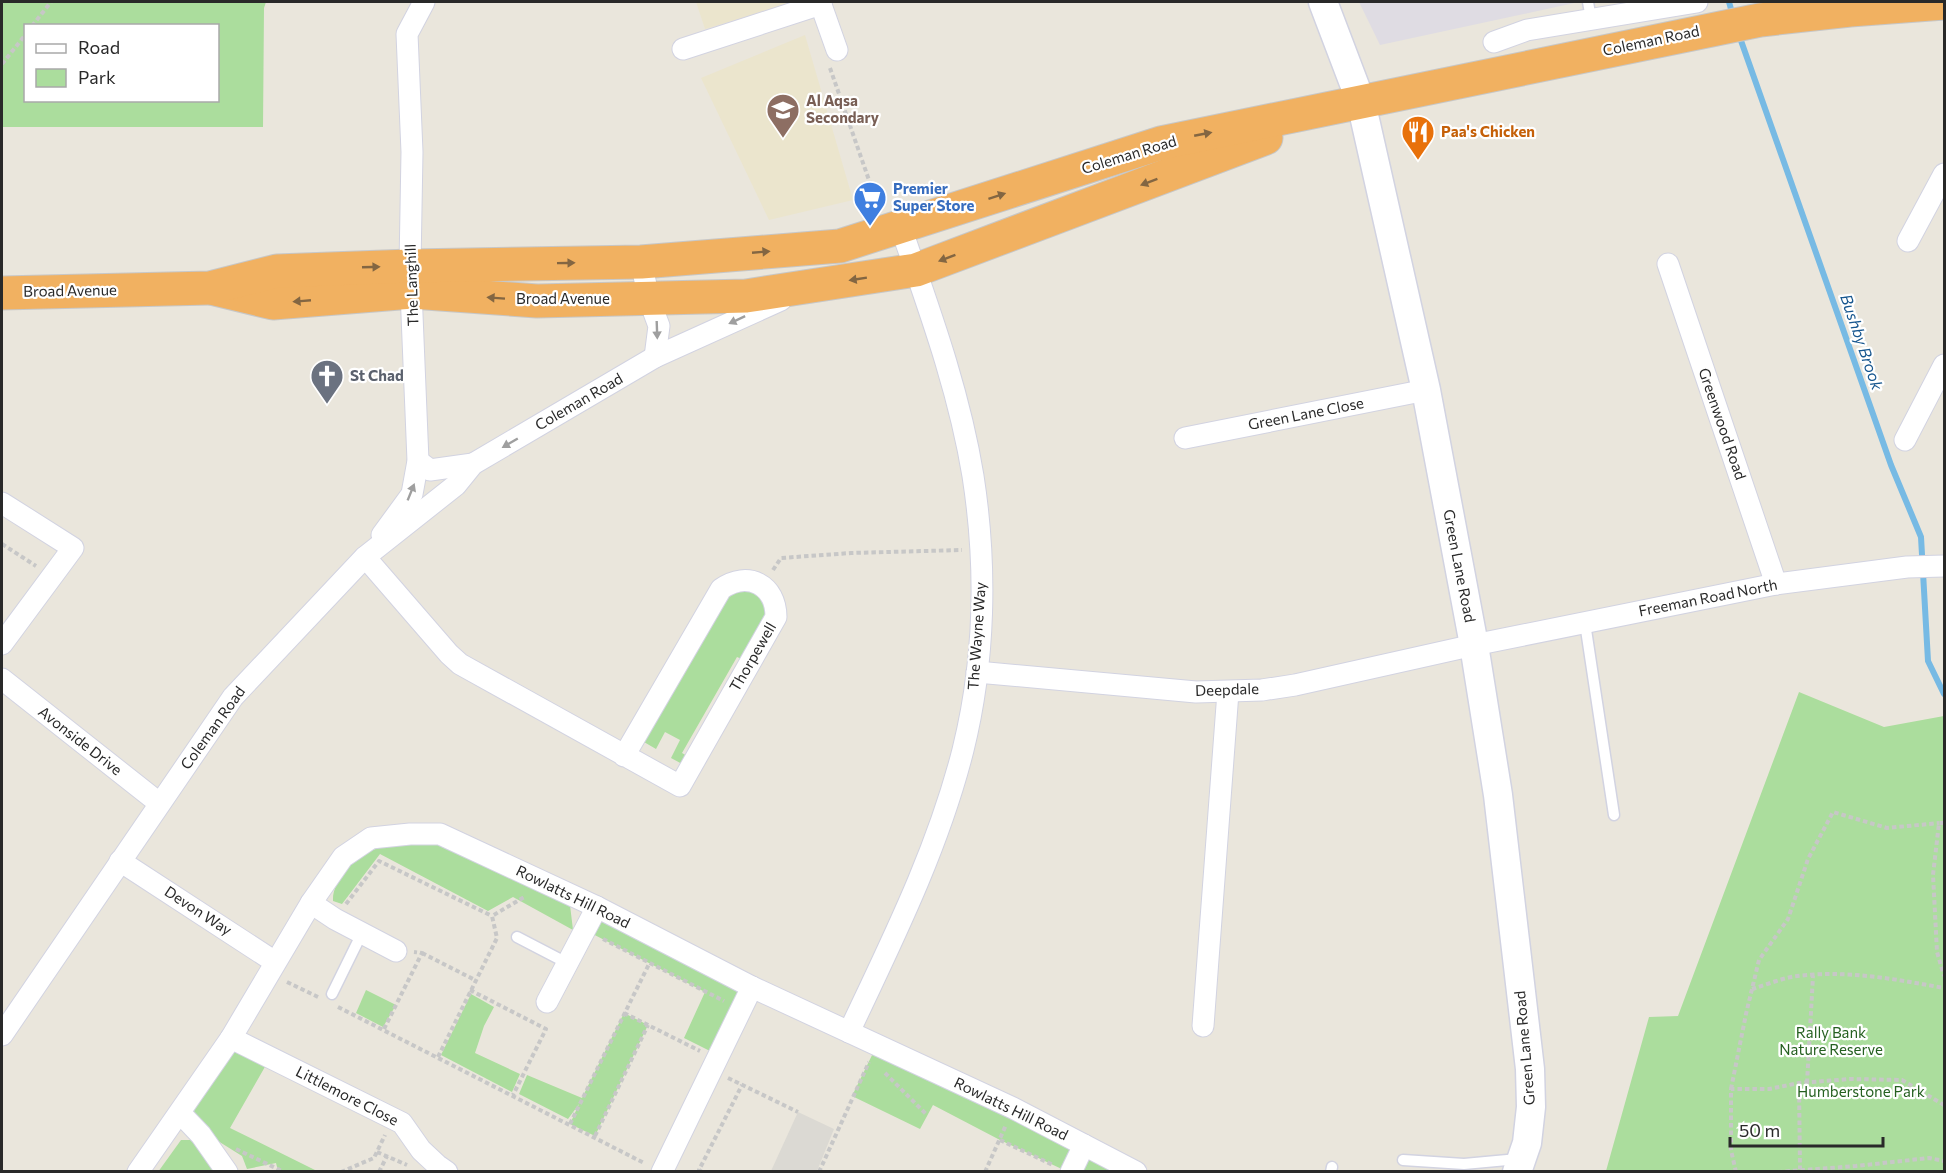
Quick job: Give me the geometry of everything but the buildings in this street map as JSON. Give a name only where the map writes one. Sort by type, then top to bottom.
[{"type":"highway","name":"Coleman Road","points":[[894,230],[1161,143],[1361,102],[1698,16],[1760,20],[1944,3]]},
{"type":"highway","name":"Coleman Road","points":[[916,270],[1361,102]]},
{"type":"highway","name":"Broad Avenue","points":[[2,292],[210,288],[273,303],[411,279],[840,246],[894,230]]},
{"type":"highway","name":"Broad Avenue","points":[[411,279],[537,301],[746,296],[916,270]]},
{"type":"street","name":"The Langhill","points":[[366,557],[412,494],[418,461],[411,279],[412,152],[407,34],[424,2]]},
{"type":"street","name":"Green Lane Road","points":[[1323,2],[1361,102],[1426,390],[1474,645],[1498,795],[1530,1069],[1531,1107],[1522,1158]]},
{"type":"street","points":[[683,49],[820,3],[837,50]]},
{"type":"street","points":[[1494,42],[1590,10],[1698,16]]},
{"type":"street","points":[[1908,241],[1944,174]]},
{"type":"street","name":"The Wayne Way","points":[[849,1032],[916,885],[939,826],[963,750],[977,672],[982,600],[981,549],[973,474],[959,409],[916,270],[894,230]]},
{"type":"street","points":[[641,262],[649,298],[659,326],[655,357]]},
{"type":"street","name":"Greenwood Road","points":[[1668,264],[1776,584]]},
{"type":"street","name":"Coleman Road","points":[[2,1035],[233,697],[366,557],[456,485],[473,464],[655,357],[809,287]]},
{"type":"street","points":[[1905,440],[1944,365]]},
{"type":"street","name":"Green Lane Close","points":[[1185,438],[1426,390]]},
{"type":"street","name":"Coleman Road","points":[[418,461],[430,470],[473,464]]},
{"type":"street","points":[[2,503],[73,548],[2,644]]},
{"type":"street","name":"Thorpewell","points":[[366,557],[460,664],[680,786],[776,617],[774,600],[764,587]]},
{"type":"street","name":"Freeman Road North","points":[[1474,645],[1776,584],[1907,567],[1944,566]]},
{"type":"street","points":[[624,756],[721,589],[737,580],[755,582],[764,587]]},
{"type":"street","name":"Deepdale","points":[[977,672],[1196,692],[1228,692],[1295,685],[1474,645]]},
{"type":"street","name":"Avonside Drive","points":[[2,679],[159,803]]},
{"type":"street","points":[[1203,1026],[1228,692]]},
{"type":"street","name":"Rowlatts Hill Road","points":[[138,1172],[231,1038],[311,903],[343,857],[371,838],[410,834],[440,834],[541,881],[752,987],[1013,1108],[1136,1172]]},
{"type":"street","name":"Devon Way","points":[[120,861],[272,968]]},
{"type":"street","points":[[311,903],[335,919],[396,951]]},
{"type":"street","points":[[547,1002],[597,908]]},
{"type":"street","points":[[657,1169],[674,1147],[752,987]]},
{"type":"street","name":"Littlemore Close","points":[[231,1038],[402,1123],[421,1150],[447,1172]]},
{"type":"street","points":[[180,1113],[197,1131],[227,1172]]},
{"type":"street","points":[[1064,1169],[1084,1145]]},
{"type":"lane","points":[[1585,623],[1614,815]]},
{"type":"lane","points":[[330,1000],[362,933]]},
{"type":"lane","points":[[517,937],[567,963]]},
{"type":"lane","points":[[1403,1160],[1464,1164],[1522,1158]]},
{"type":"path","points":[[34,24],[51,2]]},
{"type":"path","points":[[2,64],[24,36]]},
{"type":"path","points":[[837,50],[827,61],[894,230]]},
{"type":"path","points":[[2,544],[52,576]]},
{"type":"path","points":[[764,587],[781,558],[851,553],[981,549]]},
{"type":"path","points":[[1736,1172],[1731,1150],[1731,1089],[1759,960],[1788,919],[1809,859],[1833,812],[1887,828],[1944,823]]},
{"type":"path","points":[[1939,823],[1933,875],[1937,952],[1944,976]]},
{"type":"path","points":[[335,919],[379,861],[492,916]]},
{"type":"path","points":[[492,916],[525,897],[541,881]]},
{"type":"path","points":[[438,1056],[497,938],[492,916]]},
{"type":"path","points":[[585,930],[741,1010]]},
{"type":"path","points":[[396,951],[422,953],[475,980]]},
{"type":"path","points":[[384,1029],[422,953]]},
{"type":"path","points":[[570,1124],[650,964]]},
{"type":"path","points":[[272,968],[384,1029],[657,1169]]},
{"type":"path","points":[[1752,988],[1795,976],[1859,975],[1892,978],[1944,988]]},
{"type":"path","points":[[1807,1083],[1813,976]]},
{"type":"path","points":[[470,990],[546,1029],[513,1095]]},
{"type":"path","points":[[624,1012],[714,1065],[742,1085],[798,1112]]},
{"type":"path","points":[[595,1136],[648,1025]]},
{"type":"path","points":[[819,1172],[871,1059],[927,1115]]},
{"type":"path","points":[[1731,1089],[1769,1089],[1799,1083],[1850,1079],[1902,1080],[1944,1105]]},
{"type":"path","points":[[1799,1083],[1800,1169]]},
{"type":"path","points":[[702,1172],[699,1170],[742,1085]]},
{"type":"path","points":[[986,1172],[1013,1108]]},
{"type":"path","points":[[341,1172],[374,1158],[393,1119]]},
{"type":"path","points":[[197,1131],[281,1171]]},
{"type":"path","points":[[1000,1140],[1064,1169]]},
{"type":"path","points":[[379,1172],[387,1156]]},
{"type":"path","points":[[1778,1172],[1929,1158],[1944,1161]]},
{"type":"shaded area","points":[[696,2],[796,2],[705,29]]},
{"type":"shaded area","points":[[1359,2],[1579,2],[1380,45]]},
{"type":"shaded area","name":"Al Aqsa Secondary","points":[[805,35],[853,200],[769,220],[701,78]]},
{"type":"shaded area","points":[[798,1112],[834,1129],[817,1171],[771,1171]]},
{"type":"green space","points":[[2,2],[266,2],[264,8],[263,127],[2,127]]},
{"type":"green space","points":[[734,590],[757,591],[769,609],[744,660],[737,657],[682,753],[689,757],[684,765],[671,758],[680,740],[665,732],[656,749],[644,742],[728,594]]},
{"type":"green space","name":"Rally Bank Nature Reserve","points":[[1799,692],[1884,727],[1944,716],[1944,1171],[1606,1171],[1649,1017],[1678,1016]]},
{"type":"green space","points":[[412,843],[441,843],[570,905],[573,930],[513,897],[488,911],[380,854],[342,904],[333,901],[341,876],[362,856],[383,847]]},
{"type":"green space","points":[[597,907],[752,987],[712,1052],[684,1038],[705,992],[585,930]]},
{"type":"green space","points":[[366,990],[396,1005],[383,1027],[356,1013]]},
{"type":"green space","points":[[471,994],[494,1007],[484,1026],[475,1053],[520,1074],[512,1092],[441,1055]]},
{"type":"green space","points":[[624,1013],[648,1025],[595,1136],[570,1124],[579,1104],[568,1119],[519,1094],[527,1075],[582,1098]]},
{"type":"green space","points":[[230,1040],[270,1058],[230,1128],[317,1171],[278,1171],[276,1163],[247,1169],[242,1156],[202,1131],[180,1113]]},
{"type":"green space","points":[[877,1045],[1136,1171],[1066,1171],[933,1105],[920,1129],[852,1096]]},
{"type":"green space","points":[[181,1140],[195,1140],[223,1172],[158,1172]]},
{"type":"waterway","name":"Bushby Brook","points":[[1729,2],[1733,16]]},
{"type":"waterway","name":"Bushby Brook","points":[[1739,35],[1891,465],[1921,537],[1928,661],[1944,694]]},
{"type":"place","name":"Al Aqsa Secondary","points":[[783,139]]},
{"type":"place","name":"Paa's Chicken","points":[[1418,161]]},
{"type":"place","name":"Premier Super Store","points":[[870,227]]},
{"type":"place","name":"St Chad","points":[[327,405]]},
{"type":"park label","name":"Humberstone Park","points":[[1861,1092]]}]
